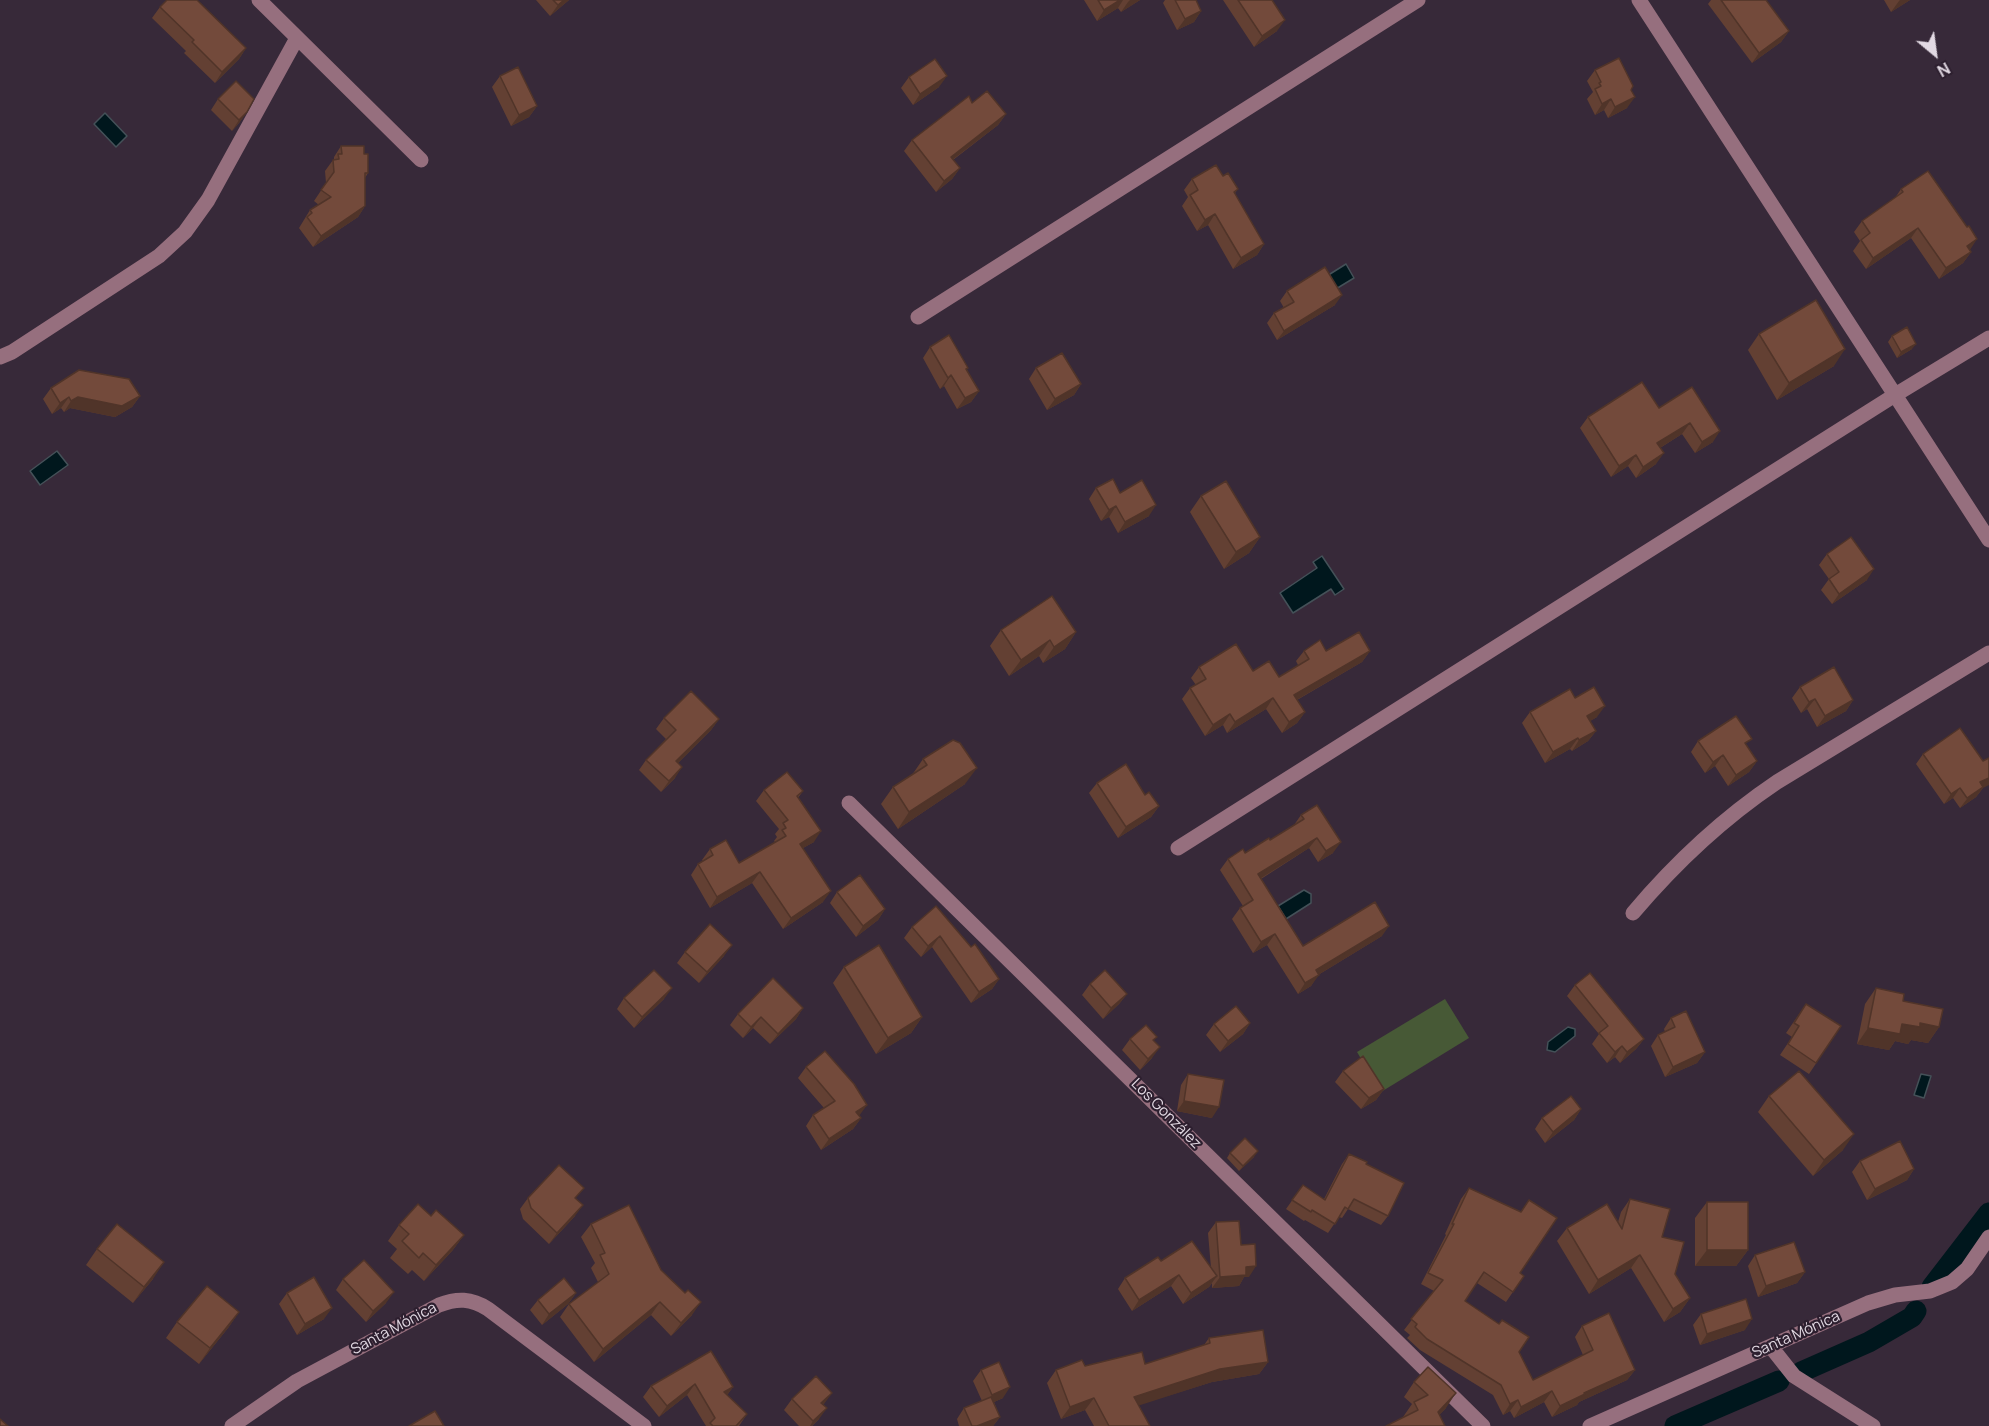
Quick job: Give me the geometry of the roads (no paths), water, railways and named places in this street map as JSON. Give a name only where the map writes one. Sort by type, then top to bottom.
[{"type":"street","points":[[259,0],[421,160]]},
{"type":"street","points":[[918,317],[1418,0]]},
{"type":"street","points":[[1639,0],[1989,540]]},
{"type":"street","points":[[0,357],[159,256],[185,232],[208,200],[297,38]]},
{"type":"street","points":[[1178,848],[1989,338]]},
{"type":"street","points":[[1633,913],[1691,850],[1749,801],[1989,653]]},
{"type":"street","name":"Los González","points":[[849,803],[1483,1426]]},
{"type":"street","name":"Santa Mónica","points":[[1590,1426],[1868,1303],[1895,1295],[1941,1287],[1952,1282],[1967,1269],[1989,1237]]},
{"type":"street","name":"Santa Mónica","points":[[232,1426],[297,1381],[439,1305],[457,1300],[474,1301],[488,1309],[644,1426]]},
{"type":"street","points":[[1771,1347],[1794,1376],[1873,1426]]},
{"type":"water","points":[[105,113],[127,136],[116,147],[94,124]]},
{"type":"water","points":[[1346,264],[1354,278],[1331,292],[1322,279]]},
{"type":"water","points":[[57,451],[68,465],[40,485],[30,471]]},
{"type":"water","points":[[1322,556],[1344,589],[1335,595],[1331,589],[1293,613],[1280,593],[1317,568],[1313,562]]},
{"type":"water","points":[[1304,890],[1311,894],[1311,903],[1286,919],[1278,906]]},
{"type":"water","points":[[1568,1027],[1575,1029],[1575,1036],[1555,1052],[1547,1050],[1548,1042]]},
{"type":"water","points":[[1921,1074],[1931,1076],[1924,1098],[1914,1095]]},
{"type":"waterway","points":[[1932,1287],[1989,1213]]},
{"type":"waterway","points":[[1801,1372],[1869,1342],[1912,1317],[1916,1311]]},
{"type":"waterway","points":[[1675,1426],[1779,1381]]}]
